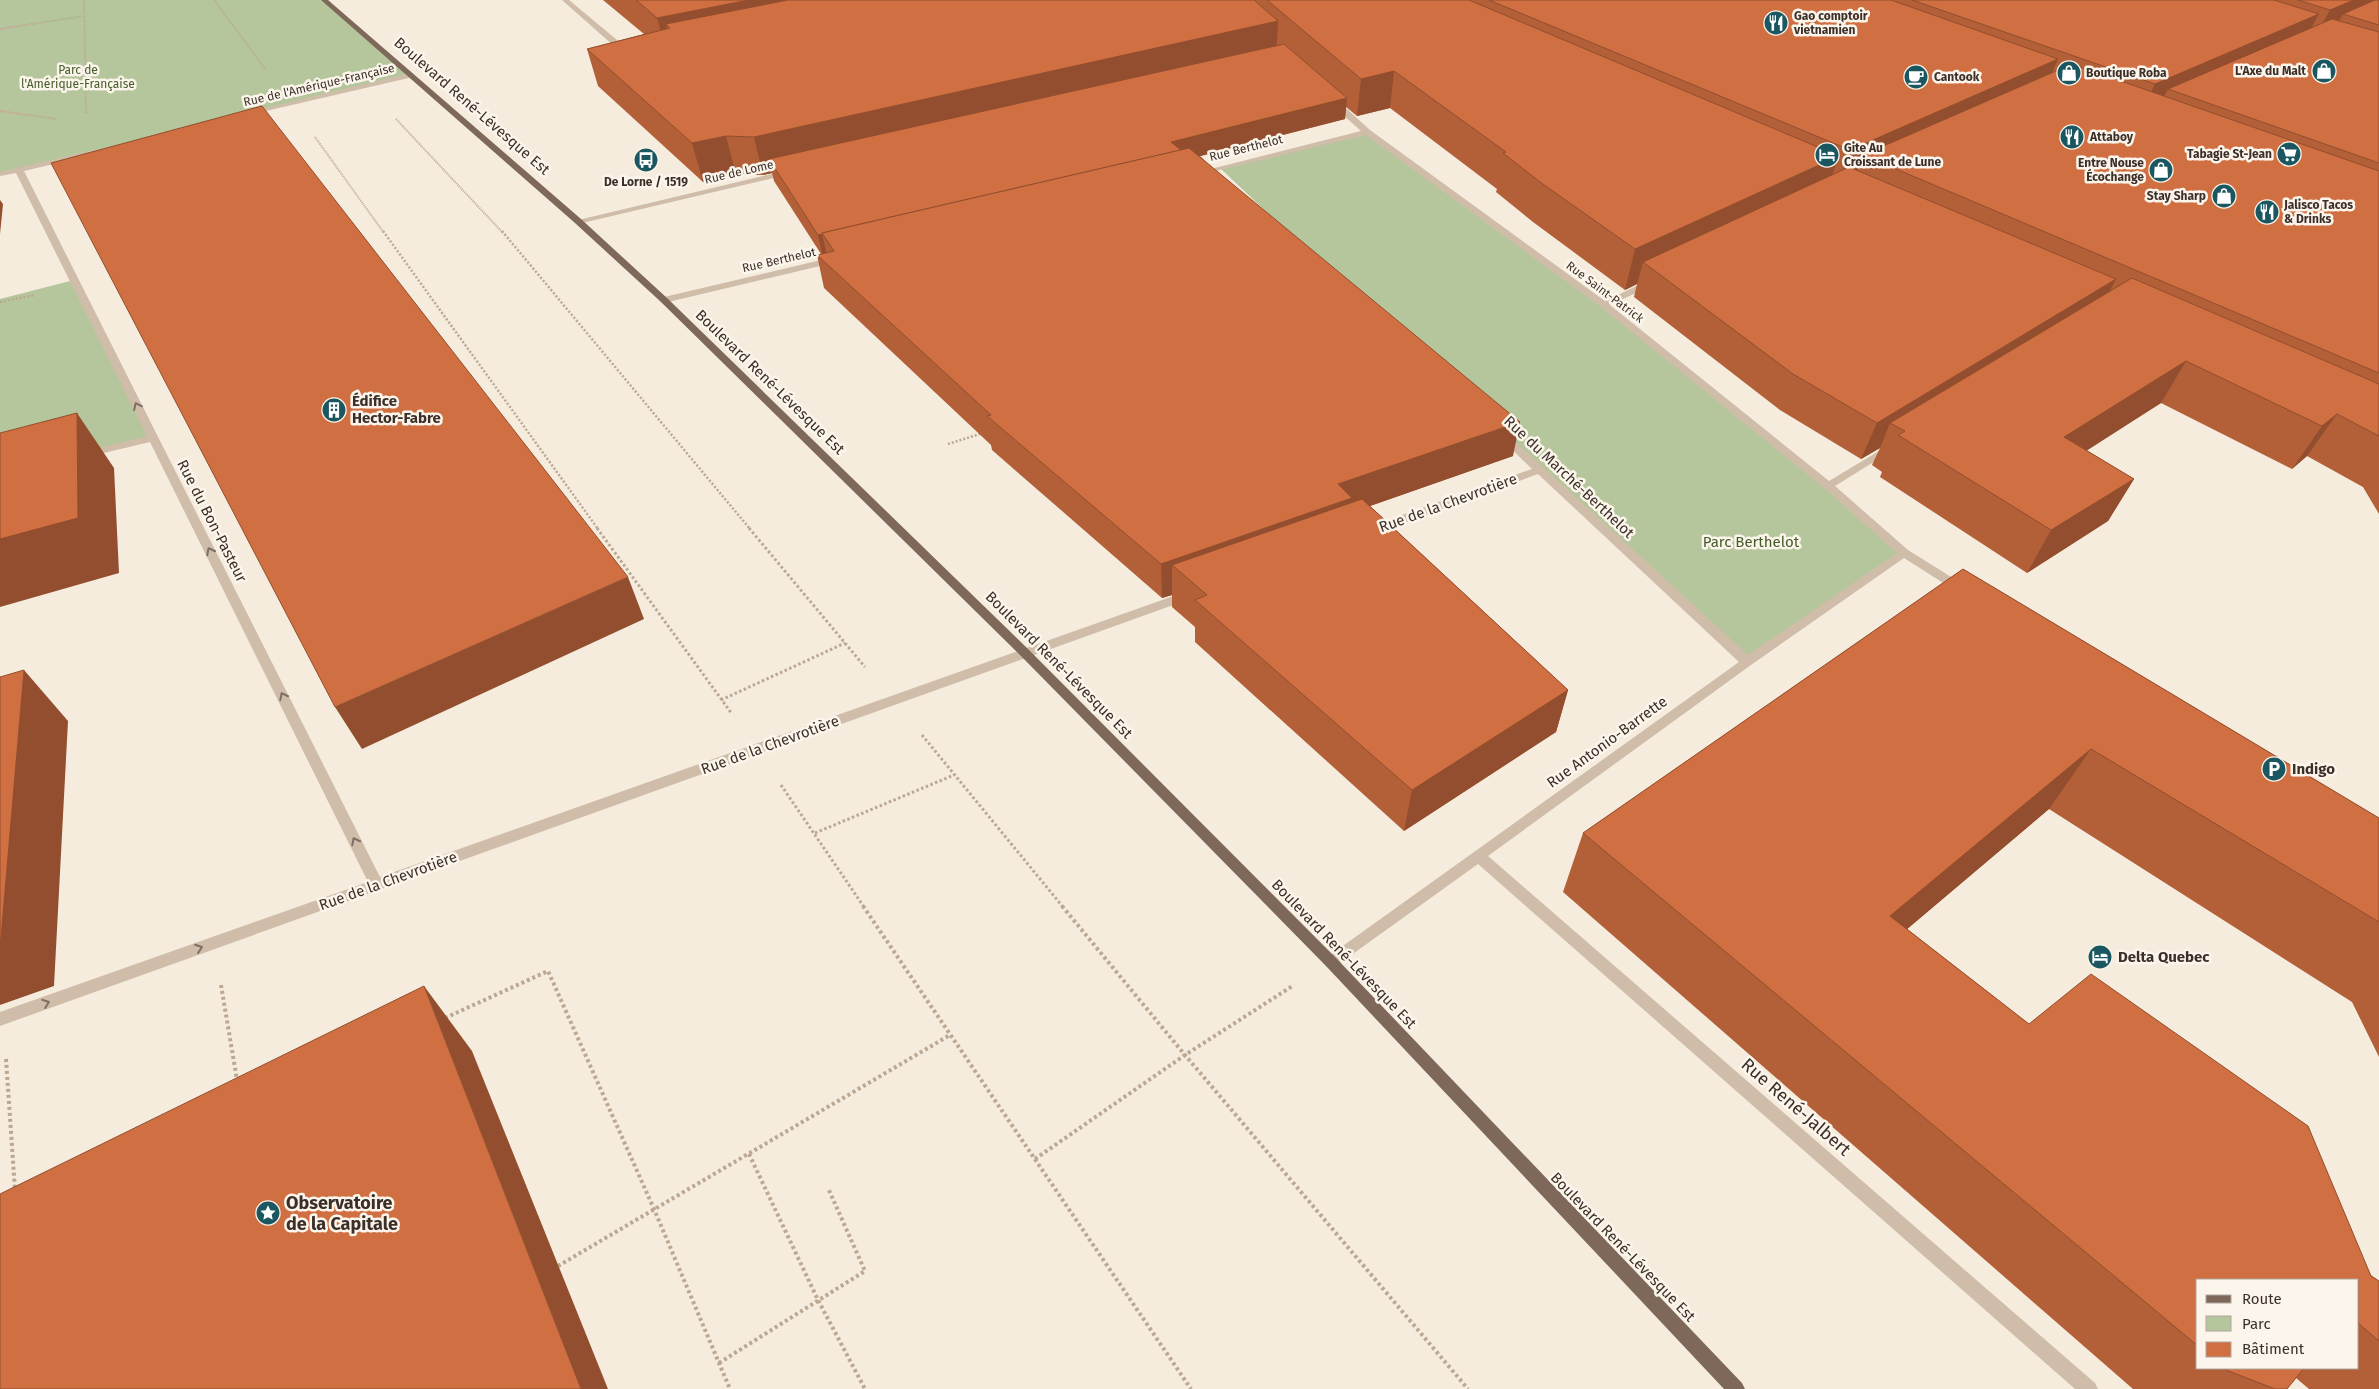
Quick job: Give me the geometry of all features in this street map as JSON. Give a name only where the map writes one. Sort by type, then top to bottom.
[{"type":"main road","name":"Boulevard René-Lévesque Est","points":[[324,0],[578,221],[664,300],[1025,654],[1331,962],[1736,1389]]},
{"type":"street","points":[[565,0],[632,58]]},
{"type":"street","name":"Rue de l'Amérique-Française","points":[[243,114],[410,75]]},
{"type":"street","name":"Rue Saint-Patrick","points":[[1330,99],[1367,132],[1604,305],[1828,486],[1904,553],[1969,594]]},
{"type":"street","name":"Rue Berthelot","points":[[1192,174],[1367,132]]},
{"type":"street","points":[[0,174],[102,150]]},
{"type":"street","name":"Rue du Bon-Pasteur","points":[[19,170],[377,885]]},
{"type":"street","name":"Rue de Lome","points":[[578,221],[793,171]]},
{"type":"street","name":"Rue Berthelot","points":[[664,300],[847,257]]},
{"type":"street","points":[[1604,305],[1658,280]]},
{"type":"street","name":"Rue du Marché-Berthelot","points":[[1492,425],[1747,662]]},
{"type":"street","points":[[76,457],[153,438]]},
{"type":"street","points":[[1828,486],[1898,444]]},
{"type":"street","name":"Rue de la Chevrotière","points":[[1362,534],[1540,470]]},
{"type":"street","name":"Rue Antonio-Barrette","points":[[1331,962],[1747,662],[1904,553]]},
{"type":"street","name":"Rue de la Chevrotière","points":[[2,1019],[1202,591]]},
{"type":"street","name":"Rue René-Jalbert","points":[[1477,855],[2089,1389]]},
{"type":"path","points":[[84,0],[86,119],[92,152]]},
{"type":"path","points":[[214,0],[757,750],[1191,1389]]},
{"type":"path","points":[[0,29],[83,16]]},
{"type":"path","points":[[0,111],[56,119],[86,119]]},
{"type":"path","points":[[948,444],[986,432]]},
{"type":"path","points":[[721,700],[845,643]]},
{"type":"path","points":[[814,834],[954,774]]},
{"type":"path","points":[[214,943],[238,1085]]},
{"type":"path","points":[[1035,1159],[1185,1056],[1331,962]]},
{"type":"path","points":[[440,1021],[548,971],[654,1209],[730,1389]]},
{"type":"path","points":[[2,1019],[16,1195]]},
{"type":"path","points":[[558,1266],[950,1034]]},
{"type":"path","points":[[749,1154],[818,1300],[865,1389]]},
{"type":"path","points":[[719,1363],[865,1271],[828,1188]]},
{"type":"green space","name":"Parc de l'Amérique-Française","points":[[0,0],[324,0],[410,75],[0,174]]},
{"type":"green space","name":"Parc Berthelot","points":[[1367,132],[1604,305],[1904,553],[1747,662],[1539,470],[1220,168]]},
{"type":"green space","points":[[74,280],[153,438],[0,477],[0,299]]},
{"type":"building","points":[[636,0],[749,0],[657,18]]},
{"type":"building","points":[[788,0],[1254,0],[1278,21],[754,137],[726,136],[692,143],[587,49],[670,28],[666,24]]},
{"type":"building","points":[[1267,0],[1469,0],[1839,156],[1635,249],[1540,182],[1503,153],[1506,152],[1394,71],[1361,79]]},
{"type":"building","points":[[1489,0],[1891,0],[2058,59],[1850,150]]},
{"type":"building","points":[[1912,0],[2274,0],[2319,14],[2155,84]]},
{"type":"building","points":[[2298,0],[2354,0],[2330,10]]},
{"type":"building","points":[[2379,0],[2379,25],[2343,14]]},
{"type":"building","points":[[2332,19],[2379,32],[2379,163],[2168,89]]},
{"type":"building","points":[[1284,44],[1347,98],[1171,142],[1181,150],[818,235],[769,159]]},
{"type":"building","points":[[2072,64],[2379,171],[2379,373],[1863,155]]},
{"type":"building","name":"Édifice Hector-Fabre","points":[[262,106],[628,577],[335,707],[51,163]]},
{"type":"building","points":[[1189,148],[1520,422],[1338,484],[1352,498],[1161,564],[987,416],[991,415],[817,255],[834,251],[822,233]]},
{"type":"building","points":[[1849,167],[2116,279],[1877,423],[1793,374],[1643,262]]},
{"type":"building","points":[[2132,278],[2379,384],[2379,436],[2337,414],[2322,426],[2186,361],[2064,437],[2134,479],[2051,530],[1898,435],[1905,431],[1890,423]]},
{"type":"building","points":[[77,413],[78,518],[0,539],[0,433]]},
{"type":"building","points":[[1362,499],[1568,690],[1412,790],[1195,600],[1207,595],[1172,565]]},
{"type":"building","points":[[1963,569],[2379,818],[2379,922],[2091,749],[1890,916],[2029,1024],[2091,974],[2308,1126],[2371,1276],[2379,1281],[2379,1341],[2359,1324],[2359,1279],[2196,1279],[2196,1344],[1583,833]]},
{"type":"building","points":[[24,670],[1,938],[0,939],[0,677]]},
{"type":"building","points":[[424,986],[581,1389],[0,1389],[0,1194]]},
{"type":"building","points":[[2303,1369],[2287,1389],[2275,1389],[2226,1370]]},
{"type":"place","name":"Gao comptoir vietnamien","points":[[1776,23]]},
{"type":"place","name":"L'Axe du Malt","points":[[2324,71]]},
{"type":"place","name":"Boutique Roba","points":[[2069,73]]},
{"type":"place","name":"Cantook","points":[[1916,77]]},
{"type":"place","name":"Attaboy","points":[[2072,137]]},
{"type":"place","name":"Tabagie St-Jean","points":[[2289,154]]},
{"type":"place","name":"Gite Au Croissant de Lune","points":[[1827,155]]},
{"type":"place","name":"De Lorne / 1519","points":[[646,160]]},
{"type":"place","name":"Entre Nouse Écochange","points":[[2161,170]]},
{"type":"place","name":"Stay Sharp","points":[[2224,196]]},
{"type":"place","name":"Jalisco Tacos & Drinks","points":[[2267,212]]},
{"type":"place","name":"Édifice Hector-Fabre","points":[[334,410]]},
{"type":"place","name":"Indigo","points":[[2274,769]]},
{"type":"place","name":"Delta Quebec","points":[[2100,957]]},
{"type":"place","name":"Observatoire de la Capitale","points":[[268,1213]]}]
